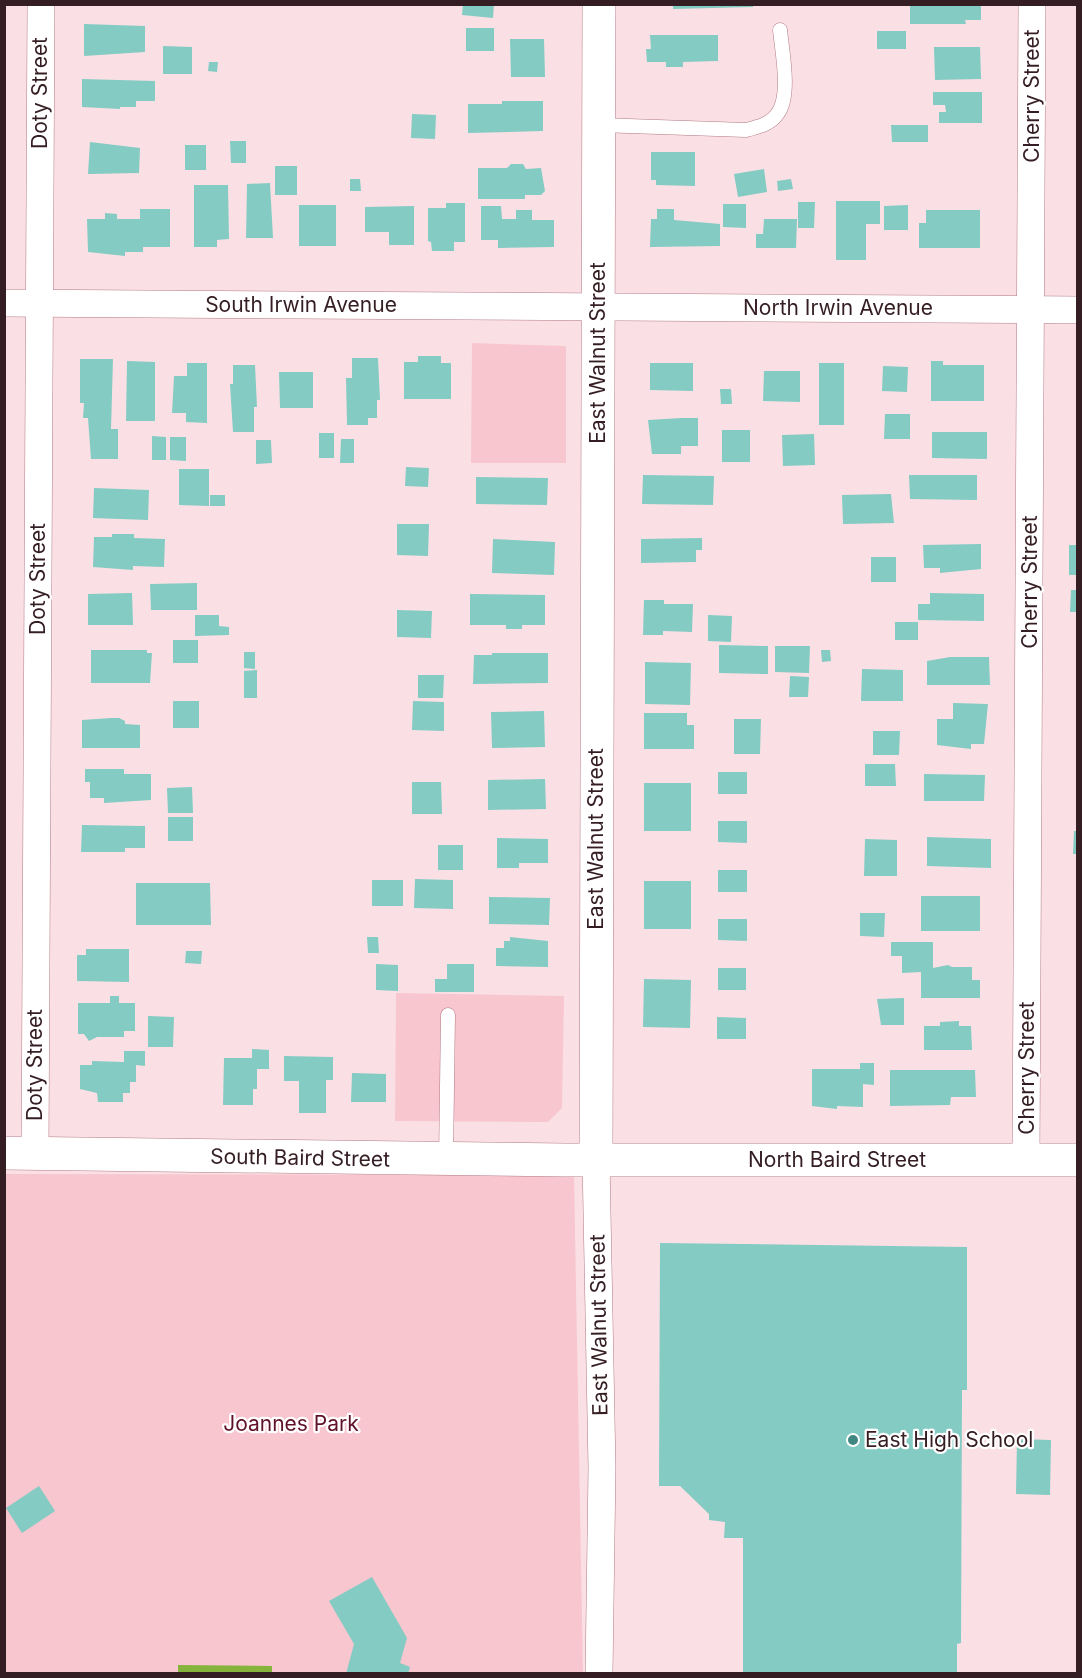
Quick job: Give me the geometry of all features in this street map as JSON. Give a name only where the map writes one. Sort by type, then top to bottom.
[{"type":"street","name":"Doty Street","points":[[20,1153],[39,303],[41,4]]},
{"type":"street","name":"East Walnut Street","points":[[599,4],[596,1160],[602,1468],[599,1674]]},
{"type":"street","name":"Cherry Street","points":[[1026,1159],[1032,4]]},
{"type":"street","name":"South Irwin Avenue","points":[[4,303],[598,307]]},
{"type":"street","name":"North Irwin Avenue","points":[[598,307],[1077,310]]},
{"type":"street","name":"South Baird Street","points":[[20,1153],[446,1160],[596,1160]]},
{"type":"street","name":"North Baird Street","points":[[596,1160],[1077,1160]]},
{"type":"lane","points":[[599,124],[746,130],[764,125],[779,112],[785,86],[780,30]]},
{"type":"lane","points":[[446,1160],[448,1015]]},
{"type":"green space","points":[[472,343],[566,346],[566,463],[471,463]]},
{"type":"green space","points":[[396,993],[564,996],[562,1108],[548,1122],[395,1121]]},
{"type":"green space","name":"Joannes Park","points":[[5,1174],[574,1175],[583,1673],[5,1674]]},
{"type":"shaded area","points":[[178,1665],[272,1666],[272,1673],[178,1673]]},
{"type":"building","points":[[463,4],[494,4],[493,18],[462,15]]},
{"type":"building","points":[[910,4],[981,4],[981,20],[965,20],[966,24],[910,24]]},
{"type":"building","points":[[673,5],[753,5],[753,7],[673,9]]},
{"type":"building","points":[[84,24],[145,26],[145,52],[84,56]]},
{"type":"building","points":[[466,28],[494,28],[494,51],[466,51]]},
{"type":"building","points":[[877,31],[906,31],[906,49],[877,49]]},
{"type":"building","points":[[650,35],[718,35],[718,61],[683,62],[683,67],[666,67],[666,62],[647,62],[646,49],[651,49]]},
{"type":"building","points":[[510,39],[544,39],[545,77],[511,77]]},
{"type":"building","points":[[163,46],[192,47],[192,74],[163,74]]},
{"type":"building","points":[[934,47],[980,47],[981,79],[935,80]]},
{"type":"building","points":[[209,62],[218,62],[217,72],[208,71]]},
{"type":"building","points":[[82,79],[155,81],[155,101],[136,101],[136,107],[120,107],[120,109],[82,107]]},
{"type":"building","points":[[933,92],[982,92],[982,123],[939,123],[939,112],[946,112],[945,105],[933,105]]},
{"type":"building","points":[[502,101],[543,101],[543,131],[468,133],[468,104],[502,104]]},
{"type":"building","points":[[412,114],[436,115],[435,139],[411,138]]},
{"type":"building","points":[[891,125],[928,125],[928,142],[892,142]]},
{"type":"building","points":[[230,141],[246,141],[246,163],[231,163]]},
{"type":"building","points":[[90,142],[140,148],[139,173],[88,174]]},
{"type":"building","points":[[185,145],[206,145],[206,170],[185,170]]},
{"type":"building","points":[[651,152],[695,152],[695,186],[656,185],[656,180],[651,180]]},
{"type":"building","points":[[511,164],[523,164],[526,169],[541,168],[545,191],[541,195],[525,195],[525,199],[478,199],[478,168],[507,168]]},
{"type":"building","points":[[275,166],[297,166],[297,195],[275,195]]},
{"type":"building","points":[[764,169],[767,192],[738,197],[734,174]]},
{"type":"building","points":[[350,179],[360,179],[361,191],[350,191]]},
{"type":"building","points":[[791,179],[793,189],[778,191],[777,181]]},
{"type":"building","points":[[270,183],[273,238],[246,238],[247,184]]},
{"type":"building","points":[[194,185],[228,185],[229,239],[217,240],[217,247],[194,247]]},
{"type":"building","points":[[836,201],[880,201],[880,224],[866,224],[866,260],[836,260]]},
{"type":"building","points":[[798,202],[815,202],[814,228],[798,228]]},
{"type":"building","points":[[446,203],[465,203],[465,242],[454,242],[454,251],[432,251],[431,242],[428,241],[428,208],[446,208]]},
{"type":"building","points":[[723,204],[746,204],[746,228],[723,227]]},
{"type":"building","points":[[299,205],[336,205],[336,246],[299,246]]},
{"type":"building","points":[[908,205],[908,230],[884,230],[884,206]]},
{"type":"building","points":[[414,206],[414,245],[389,245],[389,232],[365,232],[365,207]]},
{"type":"building","points":[[481,206],[501,206],[502,219],[516,219],[516,210],[532,210],[532,220],[554,220],[554,247],[498,248],[498,240],[481,240]]},
{"type":"building","points":[[140,209],[170,209],[170,247],[143,247],[143,252],[125,252],[125,256],[88,252],[87,219],[105,219],[105,213],[117,214],[117,219],[140,219]]},
{"type":"building","points":[[657,209],[674,209],[674,220],[720,224],[720,246],[650,247],[651,219],[657,219]]},
{"type":"building","points":[[926,210],[980,210],[980,248],[919,248],[919,223],[926,223]]},
{"type":"building","points":[[764,219],[797,219],[796,248],[756,248],[756,234],[763,234]]},
{"type":"building","points":[[418,356],[441,356],[441,363],[451,363],[451,399],[404,399],[404,362],[418,362]]},
{"type":"building","points":[[352,358],[378,358],[380,400],[377,400],[377,418],[368,418],[368,425],[347,425],[346,378],[352,378]]},
{"type":"building","points":[[80,359],[113,359],[111,429],[118,429],[118,459],[91,459],[88,418],[83,418],[84,403],[80,403]]},
{"type":"building","points":[[127,361],[155,362],[155,421],[126,421]]},
{"type":"building","points":[[931,361],[943,361],[943,365],[984,365],[984,401],[931,401]]},
{"type":"building","points":[[187,363],[207,363],[207,423],[186,422],[186,413],[172,413],[174,376],[187,376]]},
{"type":"building","points":[[650,363],[693,363],[693,391],[650,390]]},
{"type":"building","points":[[819,363],[844,363],[844,425],[819,425]]},
{"type":"building","points":[[233,365],[255,365],[257,407],[254,407],[254,432],[233,432],[230,384],[233,384]]},
{"type":"building","points":[[883,366],[908,367],[907,392],[882,391]]},
{"type":"building","points":[[764,371],[800,371],[800,402],[763,401]]},
{"type":"building","points":[[279,372],[313,372],[313,408],[280,408]]},
{"type":"building","points":[[720,389],[731,389],[732,404],[721,404]]},
{"type":"building","points":[[885,414],[910,414],[910,439],[884,439]]},
{"type":"building","points":[[698,418],[698,446],[681,446],[681,454],[652,454],[648,420]]},
{"type":"building","points":[[722,430],[750,430],[750,462],[722,462]]},
{"type":"building","points":[[932,432],[987,432],[987,459],[932,458]]},
{"type":"building","points":[[319,433],[334,433],[334,458],[319,458]]},
{"type":"building","points":[[814,434],[815,465],[783,466],[782,435]]},
{"type":"building","points":[[152,436],[166,437],[166,460],[152,460]]},
{"type":"building","points":[[170,437],[186,437],[186,461],[170,460]]},
{"type":"building","points":[[341,439],[354,439],[354,463],[340,463]]},
{"type":"building","points":[[256,440],[271,440],[272,463],[256,464]]},
{"type":"building","points":[[406,467],[429,468],[428,487],[405,486]]},
{"type":"building","points":[[179,469],[209,469],[209,506],[179,505]]},
{"type":"building","points":[[643,475],[714,476],[713,505],[642,504]]},
{"type":"building","points":[[909,475],[977,475],[977,500],[910,499]]},
{"type":"building","points":[[476,477],[548,478],[547,505],[476,504]]},
{"type":"building","points":[[94,488],[149,490],[148,520],[93,518]]},
{"type":"building","points":[[891,494],[894,523],[843,524],[842,495]]},
{"type":"building","points":[[210,495],[225,495],[225,506],[210,506]]},
{"type":"building","points":[[397,524],[429,524],[428,556],[397,555]]},
{"type":"building","points":[[112,534],[134,534],[134,538],[165,539],[164,567],[133,566],[133,570],[93,567],[94,537],[112,537]]},
{"type":"building","points":[[702,538],[702,550],[696,550],[696,562],[641,563],[641,539]]},
{"type":"building","points":[[493,539],[555,542],[554,575],[492,573]]},
{"type":"building","points":[[981,544],[981,569],[940,573],[940,568],[924,568],[923,545]]},
{"type":"building","points":[[1069,545],[1078,545],[1078,575],[1069,575]]},
{"type":"building","points":[[871,557],[896,557],[896,582],[871,582]]},
{"type":"building","points":[[197,583],[197,610],[151,610],[150,584]]},
{"type":"building","points":[[1071,590],[1078,590],[1078,612],[1070,612]]},
{"type":"building","points":[[132,593],[133,625],[88,625],[88,594]]},
{"type":"building","points":[[930,593],[984,594],[984,621],[918,620],[918,604],[930,604]]},
{"type":"building","points":[[470,594],[545,595],[545,625],[522,625],[522,629],[506,629],[506,625],[470,625]]},
{"type":"building","points":[[644,600],[664,600],[664,604],[693,604],[692,632],[663,631],[663,635],[643,635]]},
{"type":"building","points":[[397,610],[432,611],[431,638],[397,637]]},
{"type":"building","points":[[195,615],[219,615],[219,626],[229,627],[229,635],[195,636]]},
{"type":"building","points":[[708,615],[732,616],[731,642],[708,641]]},
{"type":"building","points":[[895,622],[918,622],[918,640],[895,640]]},
{"type":"building","points":[[173,640],[198,640],[198,663],[173,663]]},
{"type":"building","points":[[719,645],[768,646],[768,674],[719,673]]},
{"type":"building","points":[[775,646],[810,646],[809,673],[775,672]]},
{"type":"building","points":[[91,650],[147,650],[147,653],[152,653],[150,683],[91,683]]},
{"type":"building","points":[[821,650],[830,650],[831,661],[822,662]]},
{"type":"building","points":[[244,652],[255,652],[255,669],[244,668]]},
{"type":"building","points":[[492,653],[548,653],[548,683],[473,684],[474,655],[492,655]]},
{"type":"building","points":[[950,657],[989,657],[990,685],[927,685],[927,661]]},
{"type":"building","points":[[645,662],[691,663],[690,705],[645,704]]},
{"type":"building","points":[[862,669],[903,670],[903,701],[861,701]]},
{"type":"building","points":[[257,670],[257,698],[244,698],[244,671]]},
{"type":"building","points":[[418,675],[444,675],[443,698],[418,698]]},
{"type":"building","points":[[790,676],[809,677],[808,697],[789,697]]},
{"type":"building","points":[[173,701],[199,701],[199,728],[173,728]]},
{"type":"building","points":[[413,701],[444,702],[444,731],[412,730]]},
{"type":"building","points":[[953,703],[988,704],[984,744],[971,744],[971,749],[937,745],[937,719],[953,719]]},
{"type":"building","points":[[544,711],[545,747],[492,748],[491,712]]},
{"type":"building","points":[[644,713],[687,713],[687,725],[694,725],[694,749],[644,749]]},
{"type":"building","points":[[119,718],[125,721],[125,724],[140,725],[140,748],[82,748],[82,720]]},
{"type":"building","points":[[734,719],[761,719],[760,754],[734,754]]},
{"type":"building","points":[[873,731],[900,731],[899,755],[873,755]]},
{"type":"building","points":[[865,764],[895,764],[896,786],[865,786]]},
{"type":"building","points":[[85,769],[124,769],[124,774],[151,774],[151,800],[104,803],[104,798],[90,798],[90,782],[85,782]]},
{"type":"building","points":[[718,772],[747,772],[747,794],[718,794]]},
{"type":"building","points":[[924,774],[985,775],[984,801],[924,801]]},
{"type":"building","points":[[545,779],[546,809],[488,810],[488,780]]},
{"type":"building","points":[[412,782],[441,782],[442,814],[412,814]]},
{"type":"building","points":[[644,783],[691,783],[691,831],[644,831]]},
{"type":"building","points":[[192,787],[193,813],[168,813],[167,788]]},
{"type":"building","points":[[168,817],[193,817],[193,841],[168,841]]},
{"type":"building","points":[[718,821],[747,821],[747,843],[718,842]]},
{"type":"building","points":[[82,825],[145,826],[145,848],[125,848],[125,852],[81,852]]},
{"type":"building","points":[[1074,831],[1078,831],[1078,854],[1073,854]]},
{"type":"building","points":[[927,837],[991,839],[991,868],[927,866]]},
{"type":"building","points":[[497,838],[548,839],[548,863],[519,863],[519,868],[497,868]]},
{"type":"building","points":[[865,839],[897,840],[897,876],[864,876]]},
{"type":"building","points":[[438,845],[463,845],[463,870],[438,870]]},
{"type":"building","points":[[718,870],[747,870],[747,892],[718,892]]},
{"type":"building","points":[[415,879],[453,880],[453,909],[414,908]]},
{"type":"building","points":[[372,880],[403,880],[403,906],[372,906]]},
{"type":"building","points":[[644,881],[691,881],[691,929],[644,929]]},
{"type":"building","points":[[136,883],[210,883],[211,925],[136,925]]},
{"type":"building","points":[[921,896],[980,896],[980,931],[921,931]]},
{"type":"building","points":[[489,897],[550,898],[549,925],[489,924]]},
{"type":"building","points":[[860,913],[885,913],[884,937],[860,936]]},
{"type":"building","points":[[718,919],[747,919],[747,941],[718,940]]},
{"type":"building","points":[[367,937],[378,937],[379,953],[368,953]]},
{"type":"building","points":[[510,937],[548,941],[548,967],[496,966],[496,948],[504,948],[504,941],[510,941]]},
{"type":"building","points":[[891,942],[933,942],[933,968],[948,965],[972,967],[972,980],[980,980],[980,998],[921,998],[921,972],[902,973],[902,956],[891,956]]},
{"type":"building","points":[[86,949],[129,949],[129,982],[77,981],[77,955],[86,955]]},
{"type":"building","points":[[186,951],[202,951],[201,964],[185,963]]},
{"type":"building","points":[[376,964],[398,965],[398,991],[376,990]]},
{"type":"building","points":[[447,964],[474,964],[474,992],[435,992],[435,979],[447,979]]},
{"type":"building","points":[[718,968],[746,968],[746,990],[718,990]]},
{"type":"building","points":[[644,979],[691,980],[690,1028],[643,1027]]},
{"type":"building","points":[[110,996],[119,996],[119,1003],[135,1003],[135,1031],[124,1031],[124,1037],[97,1037],[89,1041],[84,1034],[78,1034],[78,1003],[110,1003]]},
{"type":"building","points":[[904,998],[904,1025],[881,1025],[877,999]]},
{"type":"building","points":[[148,1016],[174,1017],[173,1047],[148,1047]]},
{"type":"building","points":[[717,1017],[746,1018],[746,1039],[717,1039]]},
{"type":"building","points":[[959,1021],[959,1026],[971,1026],[972,1050],[924,1050],[924,1026],[940,1026],[940,1022]]},
{"type":"building","points":[[252,1049],[269,1050],[269,1069],[257,1069],[257,1089],[253,1089],[253,1105],[223,1105],[224,1058],[252,1058]]},
{"type":"building","points":[[124,1051],[145,1051],[145,1066],[136,1065],[136,1082],[130,1082],[130,1093],[123,1093],[123,1102],[98,1102],[97,1093],[80,1089],[80,1065],[92,1065],[92,1061],[124,1062]]},
{"type":"building","points":[[284,1056],[333,1057],[333,1080],[326,1080],[326,1113],[299,1113],[299,1081],[284,1081]]},
{"type":"building","points":[[860,1063],[874,1063],[874,1085],[863,1084],[863,1107],[837,1106],[837,1109],[812,1106],[812,1069],[860,1069]]},
{"type":"building","points":[[890,1070],[975,1070],[976,1097],[951,1097],[950,1105],[890,1106]]},
{"type":"building","points":[[352,1073],[386,1074],[386,1102],[351,1102]]},
{"type":"building","points":[[660,1243],[967,1247],[967,1390],[962,1390],[961,1643],[957,1644],[957,1674],[743,1674],[743,1538],[724,1538],[725,1522],[709,1520],[709,1514],[680,1486],[659,1486]]},
{"type":"building","points":[[1017,1439],[1051,1440],[1050,1495],[1016,1494]]},
{"type":"building","points":[[39,1486],[55,1511],[22,1533],[6,1508]]},
{"type":"building","points":[[372,1577],[407,1638],[400,1663],[410,1667],[408,1674],[346,1674],[354,1644],[329,1601]]},
{"type":"place","name":"East High School","points":[[853,1440]]}]
